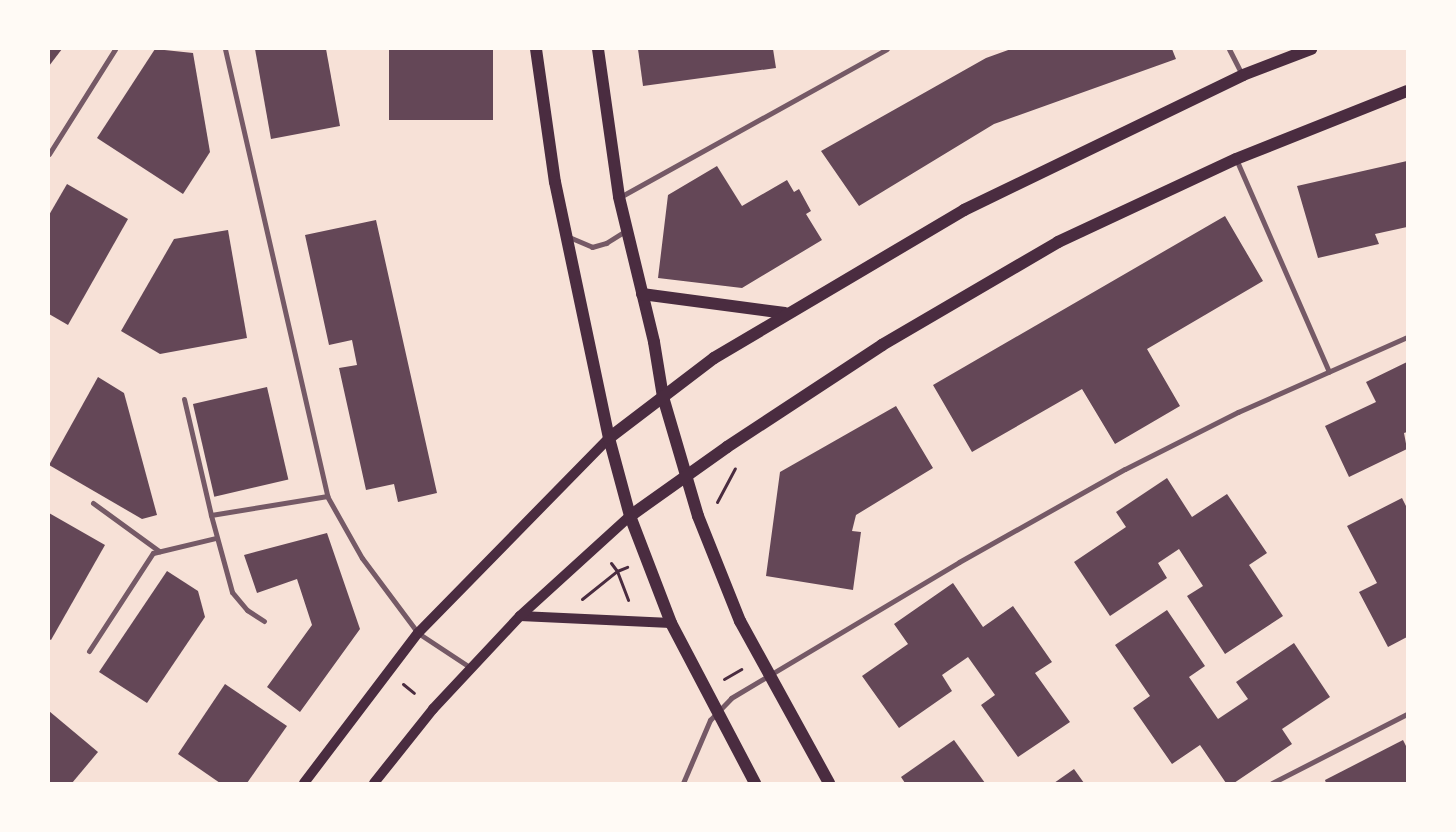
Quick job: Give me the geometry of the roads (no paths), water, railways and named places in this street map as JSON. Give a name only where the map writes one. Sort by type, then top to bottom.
[{"type":"main road","points":[[536,49],[555,182],[609,438],[630,516],[670,623],[755,783]]},
{"type":"main road","points":[[598,49],[619,198],[664,398],[687,476],[717,567],[769,678],[829,783]]},
{"type":"main road","points":[[304,783],[418,633],[609,438],[664,398],[714,358],[785,313],[964,210],[1243,75],[1310,49]]},
{"type":"main road","points":[[374,783],[433,709],[520,616],[630,516],[882,345],[1016,265],[1130,206],[1236,159],[1407,91]]},
{"type":"main road","points":[[642,294],[785,313]]},
{"type":"main road","points":[[520,616],[670,623]]},
{"type":"street","points":[[49,154],[115,49]]},
{"type":"street","points":[[226,49],[327,496],[362,558],[418,633],[471,668]]},
{"type":"street","points":[[619,198],[887,49]]},
{"type":"street","points":[[1229,49],[1243,75]]},
{"type":"street","points":[[1236,159],[1328,372]]},
{"type":"street","points":[[566,235],[577,243],[592,247],[606,244],[626,230]]},
{"type":"street","points":[[683,783],[717,713],[731,698],[769,678],[959,562],[1088,489],[1207,427],[1407,337]]},
{"type":"street","points":[[184,399],[216,538],[232,592],[247,610],[264,621]]},
{"type":"street","points":[[211,515],[327,496]]},
{"type":"street","points":[[93,503],[159,552]]},
{"type":"street","points":[[88,651],[153,553],[216,538]]},
{"type":"street","points":[[1272,783],[1407,714]]}]
